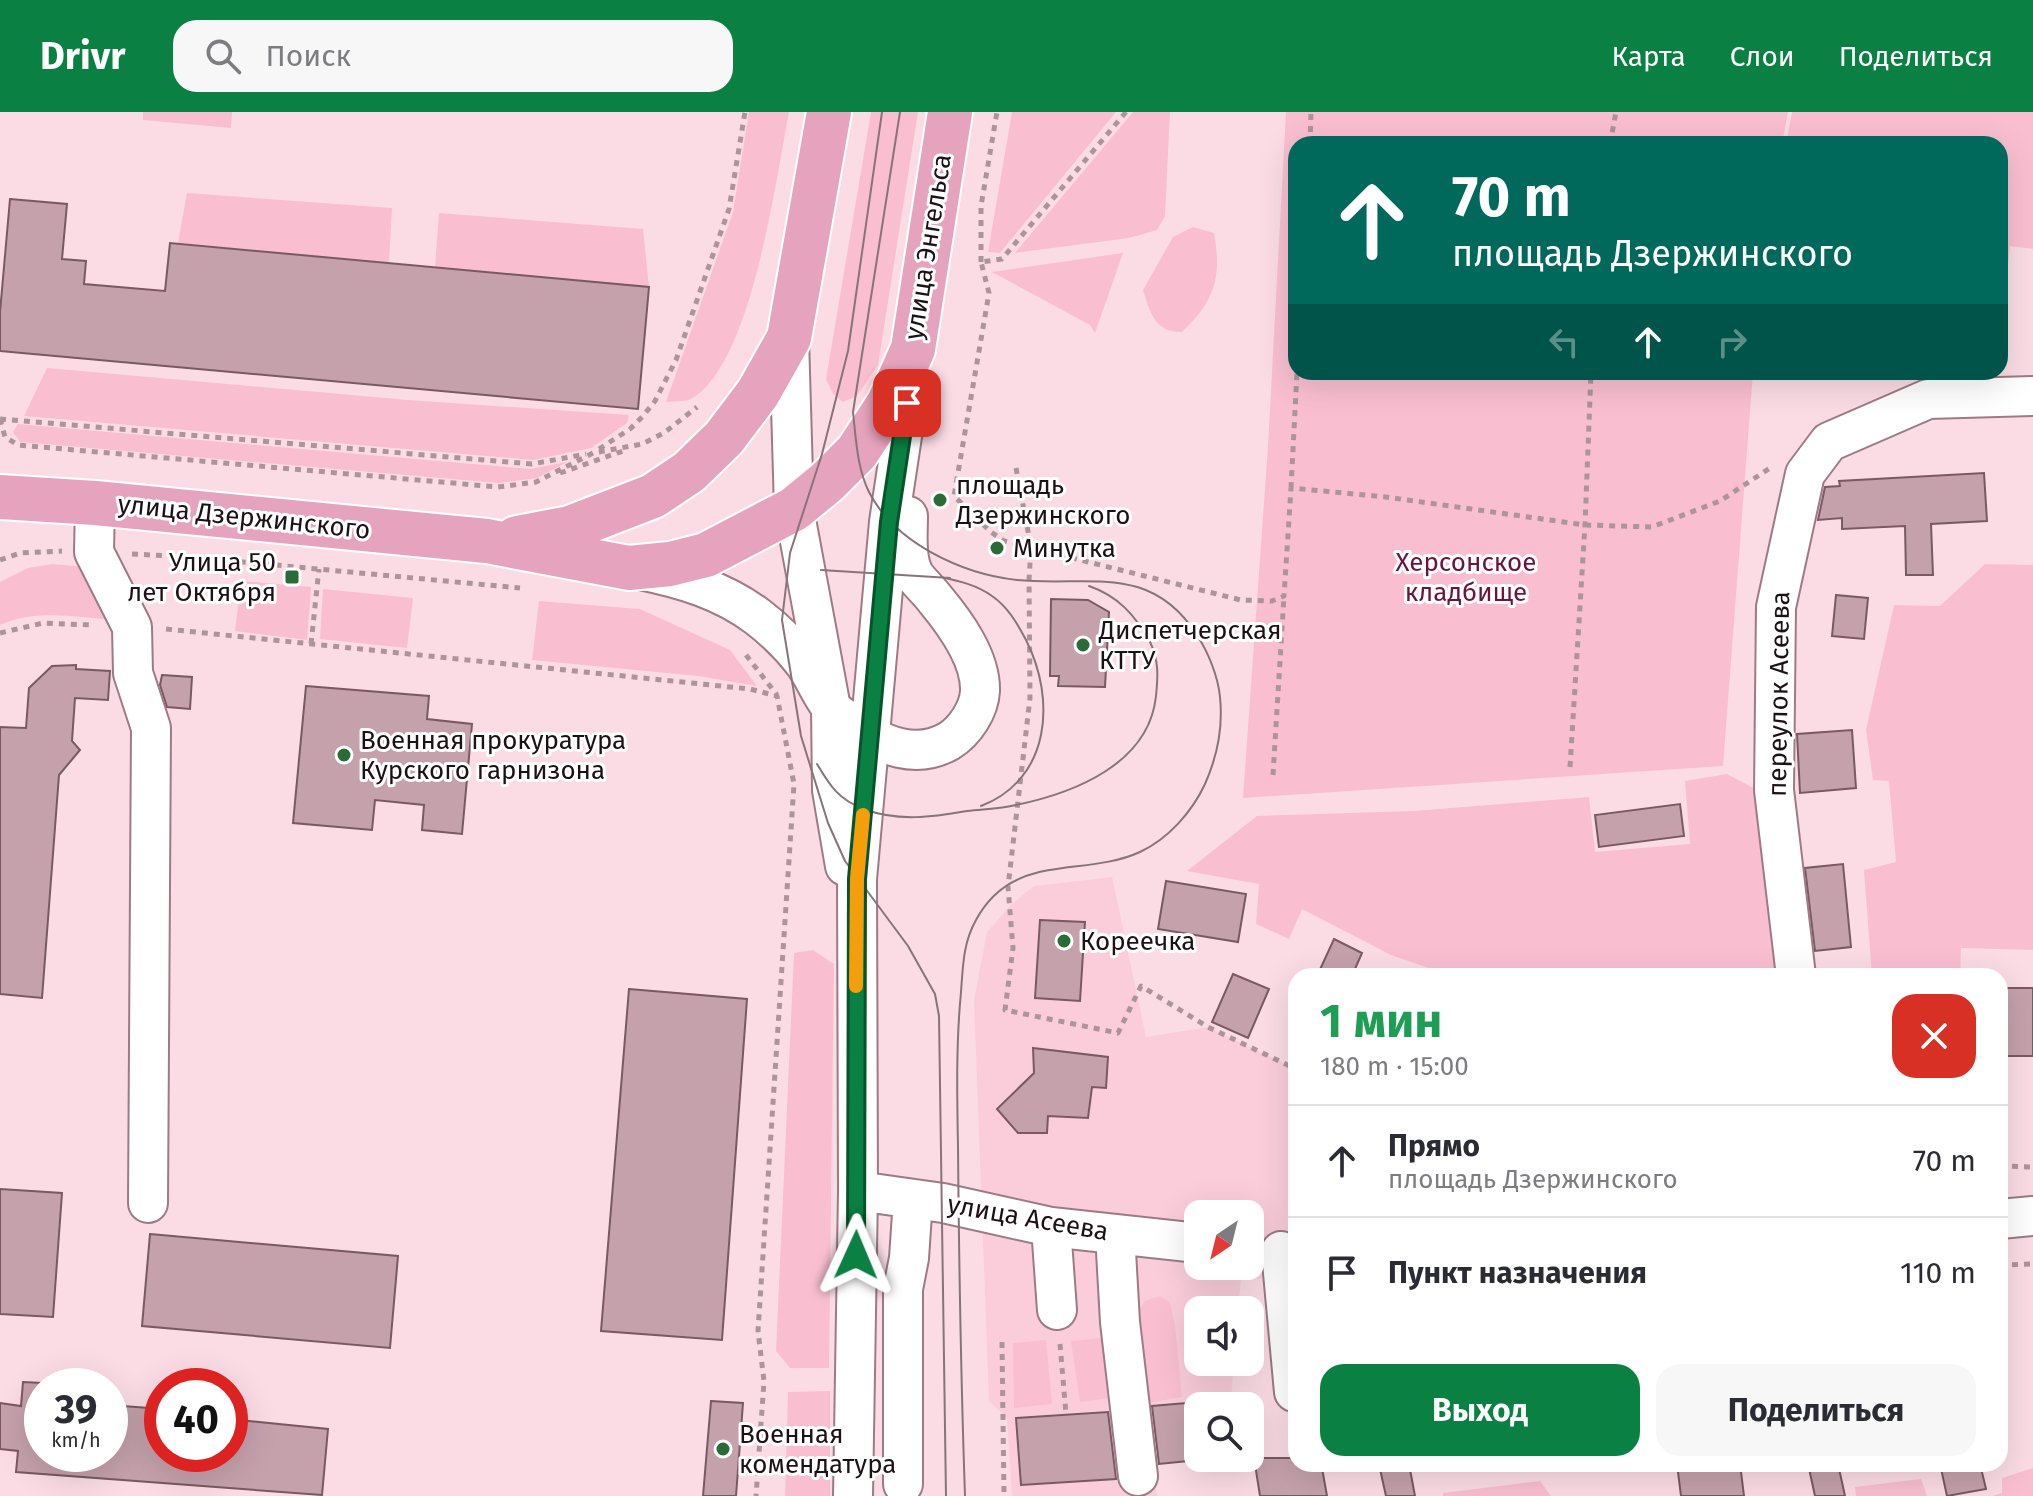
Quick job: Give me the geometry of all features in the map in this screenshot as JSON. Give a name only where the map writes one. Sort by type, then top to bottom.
[{"type":"main road","points":[[487,541],[570,528],[653,496],[689,472],[724,438],[758,393],[789,338],[829,112]]},
{"type":"main road","name":"улица Энгельса","points":[[487,541],[629,568],[670,564],[706,555],[748,535],[794,509],[827,482],[857,452],[889,403],[913,349],[950,112]]},
{"type":"main road","name":"улица Дзержинского","points":[[0,497],[95,503],[487,541]]},
{"type":"street","points":[[789,338],[794,509],[831,708],[832,790],[856,938]]},
{"type":"street","points":[[853,1496],[858,1191],[857,879],[889,522],[913,349]]},
{"type":"street","name":"переулок Асеева","points":[[1795,968],[1774,790],[1776,607],[1805,474],[1829,442],[1928,399],[2033,396]]},
{"type":"street","points":[[629,568],[701,584],[759,618],[805,664],[831,708],[871,737],[908,751],[932,748],[962,731],[980,693],[978,674],[970,652],[937,601],[915,575],[911,563],[908,551],[907,403]]},
{"type":"street","points":[[95,503],[94,552],[132,627],[133,673],[151,728],[148,1203]]},
{"type":"street","name":"улица Асеева","points":[[858,1191],[943,1203],[1051,1227],[1184,1241]]},
{"type":"street","points":[[903,1484],[903,1289],[909,1258],[913,1199]]},
{"type":"street","points":[[2008,1218],[2033,1216]]},
{"type":"street","points":[[1051,1227],[1057,1310]]},
{"type":"street","points":[[1115,1234],[1120,1322],[1138,1476]]},
{"type":"street","points":[[1276,1251],[1288,1345]]},
{"type":"path","points":[[536,482],[593,453],[630,429],[655,401],[676,360],[729,209],[745,112]]},
{"type":"path","points":[[997,112],[981,206],[981,262],[989,293],[954,496],[1004,541],[1241,600],[1272,601],[1284,596]]},
{"type":"path","points":[[981,262],[1002,259],[1126,112]]},
{"type":"path","points":[[1310,136],[1311,112]]},
{"type":"path","points":[[1612,136],[1616,112]]},
{"type":"path","points":[[1273,775],[1297,380]]},
{"type":"path","points":[[1570,767],[1591,380]]},
{"type":"path","points":[[642,444],[532,464],[0,419],[5,437],[18,445],[498,487],[536,482],[642,444],[664,433],[703,402]]},
{"type":"path","points":[[1291,488],[1386,497],[1585,525],[1652,527],[1720,501],[1783,459]]},
{"type":"path","points":[[1016,468],[1031,547],[1030,698],[1008,887],[1013,948],[1005,1010],[1118,1033],[1141,986],[1208,1027],[1288,1065]]},
{"type":"path","points":[[0,560],[20,553],[45,550],[190,557],[524,589]]},
{"type":"path","points":[[311,644],[319,569]]},
{"type":"path","points":[[0,633],[43,623],[132,627],[750,689],[777,696]]},
{"type":"path","points":[[738,644],[777,696],[794,784],[758,1331],[764,1381],[756,1496]]},
{"type":"path","points":[[2008,1166],[2033,1167]]},
{"type":"path","points":[[2008,1265],[2033,1264]]},
{"type":"path","points":[[1057,1310],[1066,1414]]},
{"type":"path","points":[[1002,1342],[1004,1496]]},
{"type":"shaded area","points":[[1112,877],[1146,1037],[1208,1027],[1288,1065],[1288,1278],[1264,1279],[1264,1200],[1184,1200],[1184,1280],[1241,1280],[1239,1296],[1184,1296],[1184,1376],[1233,1376],[1232,1392],[1184,1392],[1184,1403],[1149,1406],[1151,1469],[1158,1496],[1012,1496],[1007,1418],[989,1401],[974,1000],[987,932],[1010,906],[1034,886]]},
{"type":"green space","points":[[143,112],[232,112],[231,128],[143,120]]},
{"type":"green space","points":[[749,112],[789,112],[758,268],[730,349],[712,380],[691,399],[666,402],[733,212]]},
{"type":"green space","points":[[871,112],[918,112],[878,365],[857,396],[843,402],[833,394],[826,379]]},
{"type":"green space","points":[[1012,112],[1116,112],[1000,253],[988,252]]},
{"type":"green space","points":[[1133,112],[1170,112],[1165,216],[1157,230],[1129,238],[1015,253]]},
{"type":"green space","name":"Херсонское кладбище","points":[[1286,112],[1788,112],[1784,136],[1288,136],[1288,380],[1752,380],[1723,766],[1243,798],[1268,446]]},
{"type":"green space","points":[[1792,112],[2033,112],[2033,249],[2010,246],[2008,264],[2008,136],[1788,136]]},
{"type":"green space","points":[[187,193],[392,208],[389,263],[178,243]]},
{"type":"green space","points":[[439,213],[643,229],[649,287],[435,267]]},
{"type":"green space","points":[[1193,227],[1214,233],[1216,275],[1209,299],[1202,310],[1182,332],[1173,331],[1155,320],[1143,290],[1173,237]]},
{"type":"green space","points":[[1123,253],[1095,333],[1090,325],[992,272]]},
{"type":"green space","points":[[47,368],[408,400],[629,415],[627,423],[591,448],[533,460],[24,416]]},
{"type":"green space","points":[[18,424],[530,469],[567,462],[537,478],[499,483],[20,442],[13,432]]},
{"type":"green space","points":[[52,564],[86,567],[113,620],[42,616],[0,625],[0,582],[28,568]]},
{"type":"green space","points":[[1985,564],[2033,565],[2033,950],[1961,948],[1960,968],[1871,968],[1864,870],[1896,862],[1889,781],[1873,780],[1866,730],[1894,605],[1940,606]]},
{"type":"green space","points":[[241,581],[311,587],[307,640],[235,631]]},
{"type":"green space","points":[[323,589],[413,598],[407,648],[320,639]]},
{"type":"green space","points":[[539,601],[640,609],[730,650],[757,686],[698,676],[532,660]]},
{"type":"green space","points":[[1727,774],[1767,795],[1782,968],[1429,968],[1391,955],[1302,909],[1289,939],[1256,924],[1259,884],[1187,871],[1257,816],[1414,811],[1589,797],[1595,852],[1690,844],[1685,781]]},
{"type":"green space","points":[[813,950],[834,964],[829,1368],[790,1368],[776,1351],[794,953]]},
{"type":"green space","points":[[1160,1296],[1170,1302],[1182,1397],[1142,1404],[1136,1316],[1145,1301]]},
{"type":"green space","points":[[1109,1337],[1117,1397],[1080,1402],[1071,1341]]},
{"type":"green space","points":[[1046,1340],[1052,1404],[1014,1408],[1013,1343]]},
{"type":"green space","points":[[830,1391],[830,1496],[785,1496],[788,1392]]},
{"type":"green space","points":[[2033,1468],[2033,1496],[1992,1496],[2002,1493],[2002,1478]]},
{"type":"green space","points":[[1921,1479],[1927,1496],[1856,1496],[1855,1487]]},
{"type":"green space","points":[[1540,1481],[1551,1496],[1443,1496],[1443,1493]]},
{"type":"building","points":[[10,199],[67,204],[62,259],[86,261],[84,284],[165,291],[170,243],[649,287],[638,409],[0,351],[0,312]]},
{"type":"building","points":[[1984,473],[1987,521],[1931,524],[1933,575],[1906,575],[1905,526],[1842,529],[1842,518],[1818,520],[1825,487],[1840,486],[1839,481]]},
{"type":"building","points":[[1836,595],[1868,598],[1864,639],[1832,636]]},
{"type":"building","name":"Диспетчерская КТТУ","points":[[1051,599],[1088,600],[1109,612],[1105,687],[1058,686],[1059,676],[1050,676]]},
{"type":"building","points":[[76,665],[76,669],[110,671],[108,700],[75,698],[72,741],[80,750],[59,775],[42,998],[0,994],[0,727],[26,728],[29,688],[52,666]]},
{"type":"building","points":[[162,675],[192,677],[190,709],[167,707],[160,685]]},
{"type":"building","points":[[306,686],[429,696],[427,719],[472,724],[462,834],[422,830],[424,805],[375,800],[372,830],[293,823]]},
{"type":"building","points":[[1852,730],[1856,788],[1800,793],[1797,734]]},
{"type":"building","points":[[1680,804],[1684,836],[1599,847],[1595,815]]},
{"type":"building","points":[[1843,864],[1851,947],[1815,951],[1805,868]]},
{"type":"building","points":[[1166,881],[1246,894],[1238,942],[1158,929]]},
{"type":"building","points":[[1040,920],[1085,922],[1080,1001],[1035,998]]},
{"type":"building","points":[[1334,939],[1362,953],[1355,968],[1321,968]]},
{"type":"building","points":[[1233,974],[1269,989],[1248,1038],[1212,1022]]},
{"type":"building","points":[[2008,988],[2033,988],[2033,1056],[2008,1056]]},
{"type":"building","points":[[629,989],[747,999],[722,1340],[601,1331]]},
{"type":"building","points":[[1033,1048],[1108,1057],[1106,1088],[1092,1087],[1088,1118],[1048,1116],[1047,1133],[1018,1133],[997,1109],[1034,1073]]},
{"type":"building","points":[[0,1189],[62,1193],[53,1317],[0,1314]]},
{"type":"building","points":[[150,1234],[398,1256],[390,1348],[142,1326]]},
{"type":"building","points":[[24,1382],[24,1472],[128,1472],[128,1406],[144,1408],[144,1472],[248,1472],[248,1421],[328,1429],[322,1495],[16,1472],[18,1451],[0,1449],[0,1403],[21,1406]]},
{"type":"building","name":"Военная комендатура","points":[[711,1401],[743,1403],[736,1496],[703,1496]]},
{"type":"building","points":[[1184,1403],[1184,1461],[1159,1464],[1152,1406]]},
{"type":"building","points":[[1108,1412],[1116,1479],[1021,1485],[1016,1418]]},
{"type":"building","points":[[1264,1458],[1288,1458],[1288,1472],[1323,1472],[1327,1496],[1260,1496],[1256,1472],[1264,1472]]},
{"type":"building","points":[[1381,1472],[1410,1472],[1415,1496],[1386,1496]]},
{"type":"building","points":[[1678,1472],[1741,1472],[1744,1496],[1681,1496]]},
{"type":"building","points":[[1810,1472],[1840,1472],[1845,1496],[1815,1496]]},
{"type":"building","points":[[1942,1472],[1982,1472],[1986,1489],[1947,1496]]},
{"type":"tram line","points":[[882,112],[848,351],[822,454],[790,553],[782,620],[801,736],[828,823],[845,861],[908,946],[935,994],[939,1016],[946,1496]]},
{"type":"tram line","points":[[900,112],[853,412],[859,463],[869,492],[895,526],[913,541],[974,571],[1017,580],[1116,583],[1138,587],[1159,597],[1179,612],[1201,642],[1215,673],[1221,708],[1218,741],[1205,784],[1193,805],[1169,832],[1140,852],[1118,860],[1050,870],[1009,884],[991,898],[968,937],[962,973],[957,1070],[965,1496]]},
{"type":"tram line","points":[[821,570],[950,578]]},
{"type":"tram line","points":[[941,577],[980,589],[1003,605],[1026,640],[1036,663],[1041,687],[1041,735],[1034,757],[1022,777],[1004,794],[981,806]]},
{"type":"tram line","points":[[817,764],[831,786],[848,801],[877,813],[903,817],[1016,805],[1061,792],[1105,772],[1139,740],[1150,720],[1156,696],[1157,669],[1150,642],[1132,615],[1109,595],[1089,586]]},
{"type":"slow traffic","points":[[856,986],[857,879],[863,815]]},
{"type":"place","name":"площадь Дзержинского","points":[[940,500]]},
{"type":"place","name":"Минутка","points":[[997,548]]},
{"type":"place","name":"Улица 50 лет Октября","points":[[292,577]]},
{"type":"place","name":"Диспетчерская КТТУ","points":[[1083,645]]},
{"type":"place","name":"Военная прокуратура Курского гарнизона","points":[[344,755]]},
{"type":"place","name":"Кореечка","points":[[1064,941]]},
{"type":"place","name":"Военная комендатура","points":[[723,1449]]},
{"type":"route","points":[[856,1255],[857,879],[889,522],[907,403]]}]
